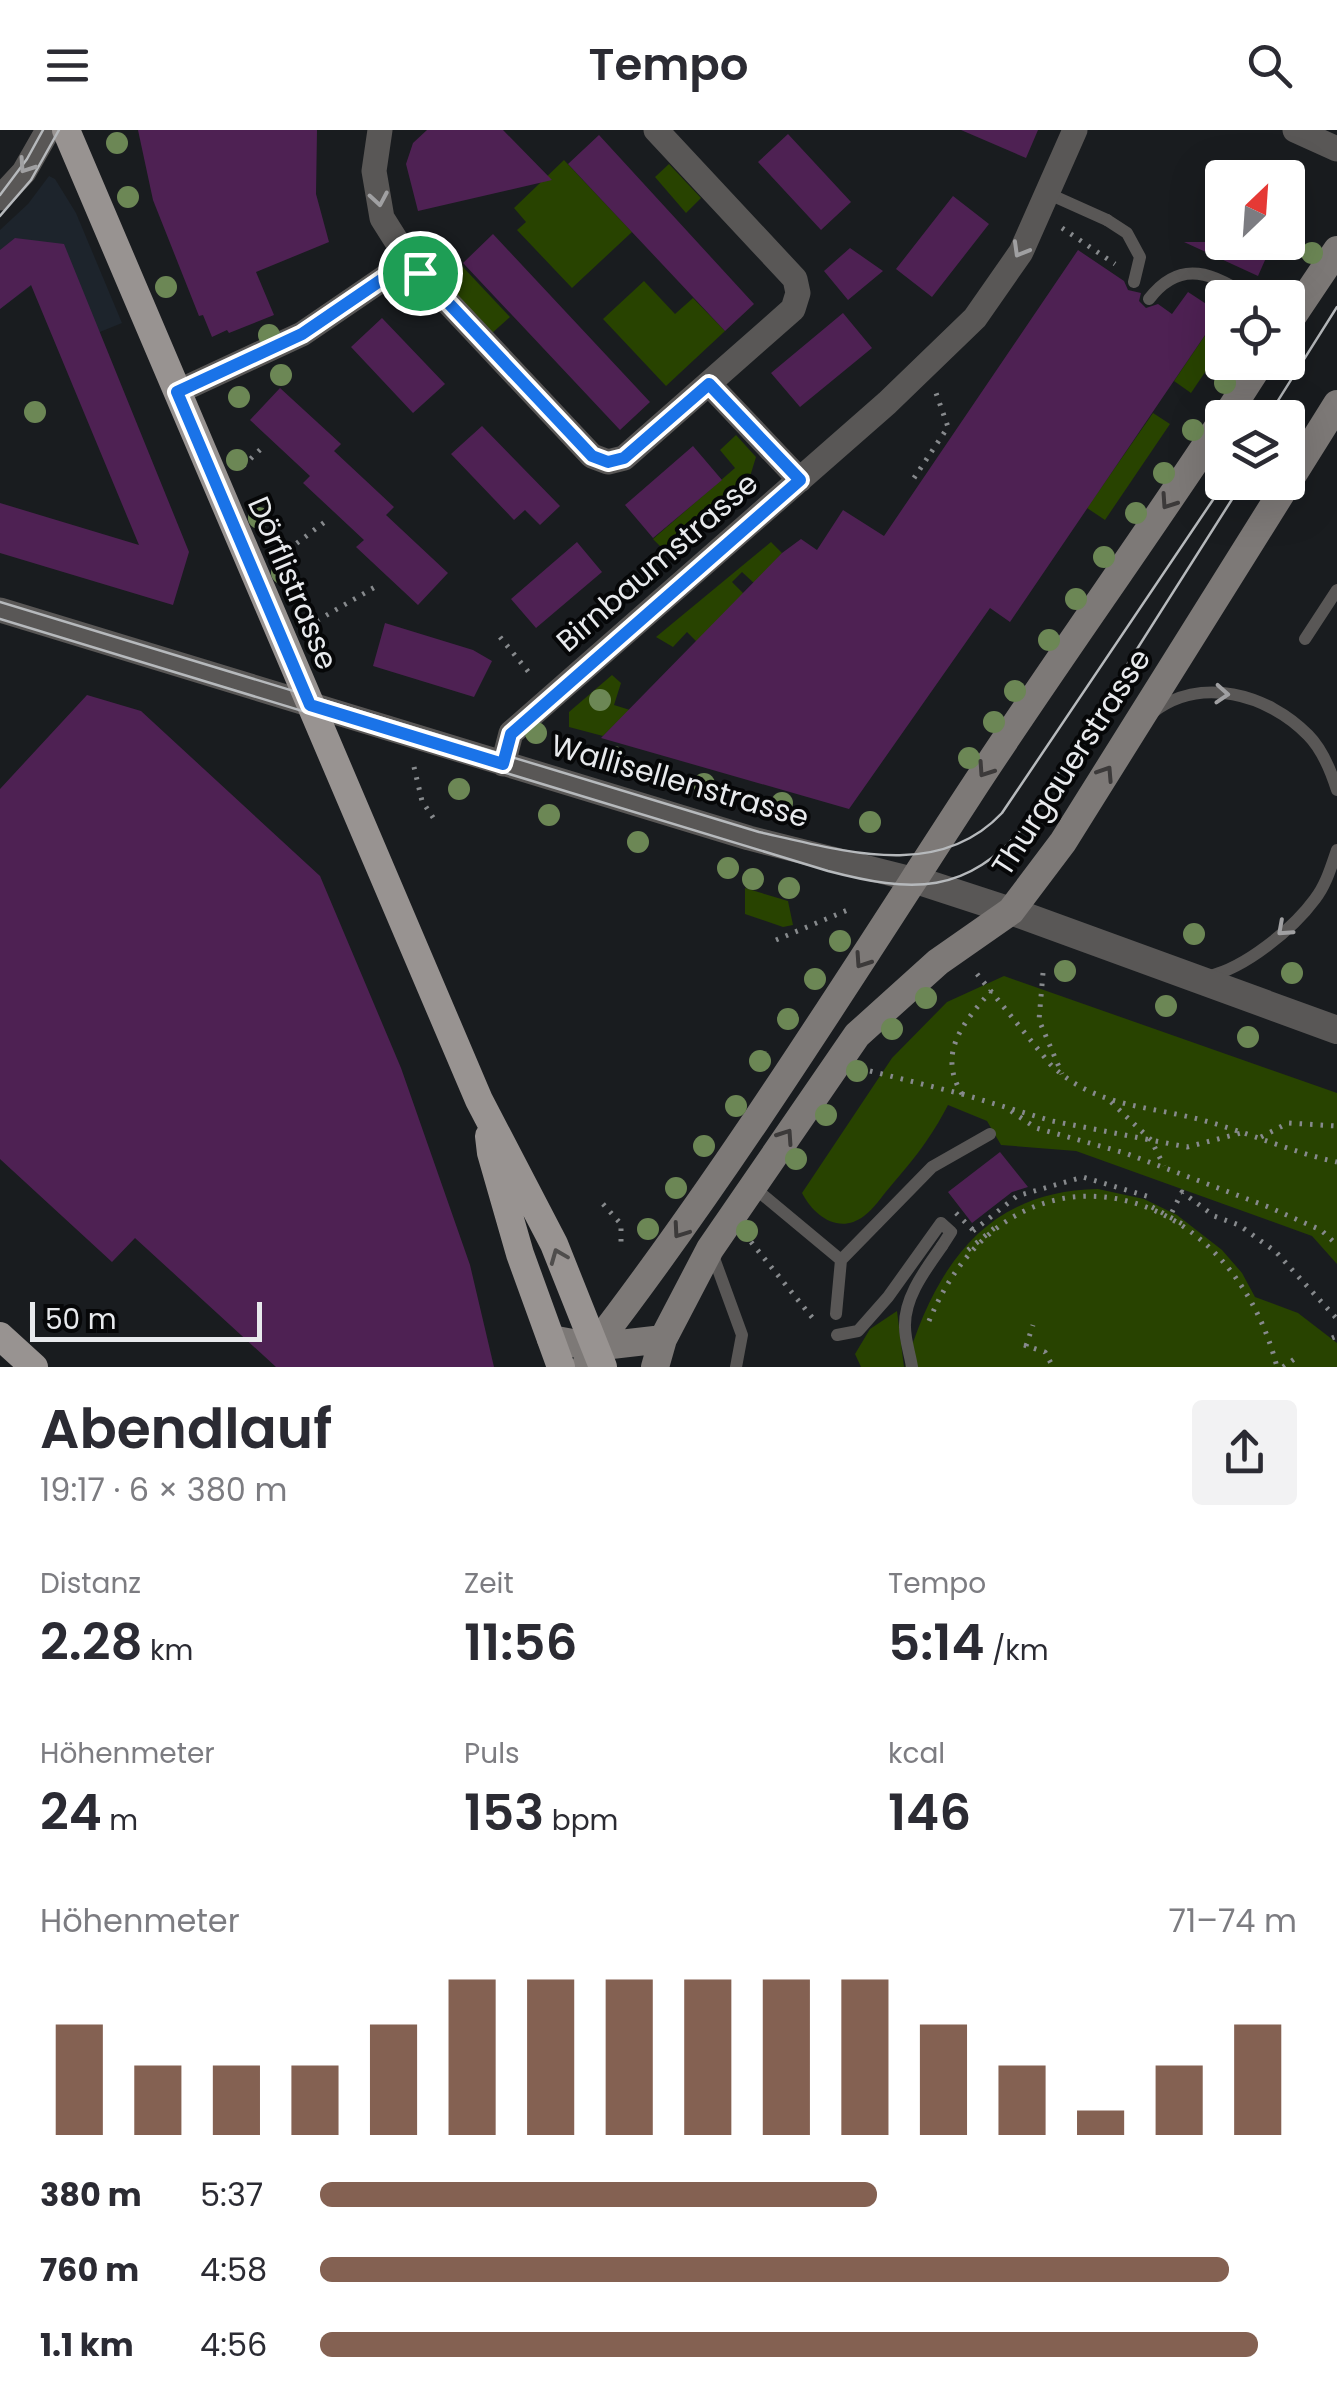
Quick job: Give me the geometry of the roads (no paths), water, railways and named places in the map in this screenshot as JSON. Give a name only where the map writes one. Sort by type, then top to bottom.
[{"type":"main road","name":"Dörflistrasse","points":[[66,130],[487,1115],[554,1244],[594,1360]]},
{"type":"main road","points":[[1305,297],[1337,250]]},
{"type":"main road","name":"Thurgauerstrasse","points":[[655,1367],[663,1339],[710,1248],[858,1034],[938,962],[1011,911],[1063,842],[1337,404]]},
{"type":"main road","name":"Thurgauerstrasse","points":[[594,1360],[1205,447]]},
{"type":"main road","name":"Dörflistrasse","points":[[487,1115],[490,1152],[520,1254],[561,1367]]},
{"type":"main road","points":[[0,1336],[34,1367]]},
{"type":"main road","points":[[550,1339],[594,1360],[663,1339]]},
{"type":"street","points":[[0,198],[24,172],[48,130]]},
{"type":"street","points":[[380,130],[374,171],[382,218],[409,261],[592,456],[608,462],[624,458],[709,384],[793,309],[798,293],[796,279],[656,130]]},
{"type":"street","name":"Birnbaumstrasse","points":[[503,764],[511,734],[934,361],[975,318],[1021,252],[1075,130]]},
{"type":"street","points":[[1295,130],[1337,149]]},
{"type":"street","points":[[177,392],[302,334],[409,261]]},
{"type":"street","points":[[709,384],[800,480]]},
{"type":"street","name":"Wallisellenstrasse","points":[[1,614],[749,838],[916,880],[1337,1030]]},
{"type":"lane","points":[[1049,194],[1127,233],[1140,257],[1134,282]]},
{"type":"lane","points":[[1152,295],[1161,283],[1177,274],[1207,273],[1219,280]]},
{"type":"lane","points":[[1305,639],[1337,590]]},
{"type":"lane","points":[[1135,728],[1156,709],[1188,694],[1244,696],[1268,705],[1310,736],[1325,758],[1337,790]]},
{"type":"lane","points":[[1197,979],[1227,972],[1244,963],[1314,901],[1337,850]]},
{"type":"lane","points":[[836,1314],[840,1260],[932,1167],[990,1134]]},
{"type":"lane","points":[[752,1185],[840,1260]]},
{"type":"lane","points":[[837,1335],[858,1331],[888,1297],[941,1223],[951,1232],[920,1277],[908,1305],[905,1326],[912,1367]]},
{"type":"lane","points":[[710,1248],[742,1335],[736,1367]]},
{"type":"tram line","points":[[0,195],[43,130]]},
{"type":"tram line","points":[[0,216],[31,180],[59,130]]},
{"type":"tram line","points":[[1278,400],[1337,307]]},
{"type":"tram line","points":[[0,602],[759,832],[855,852],[918,854],[948,848],[976,834],[1002,813],[1213,500]]},
{"type":"tram line","points":[[0,619],[828,871],[886,883],[936,883],[982,865],[1026,824],[1232,500]]}]
